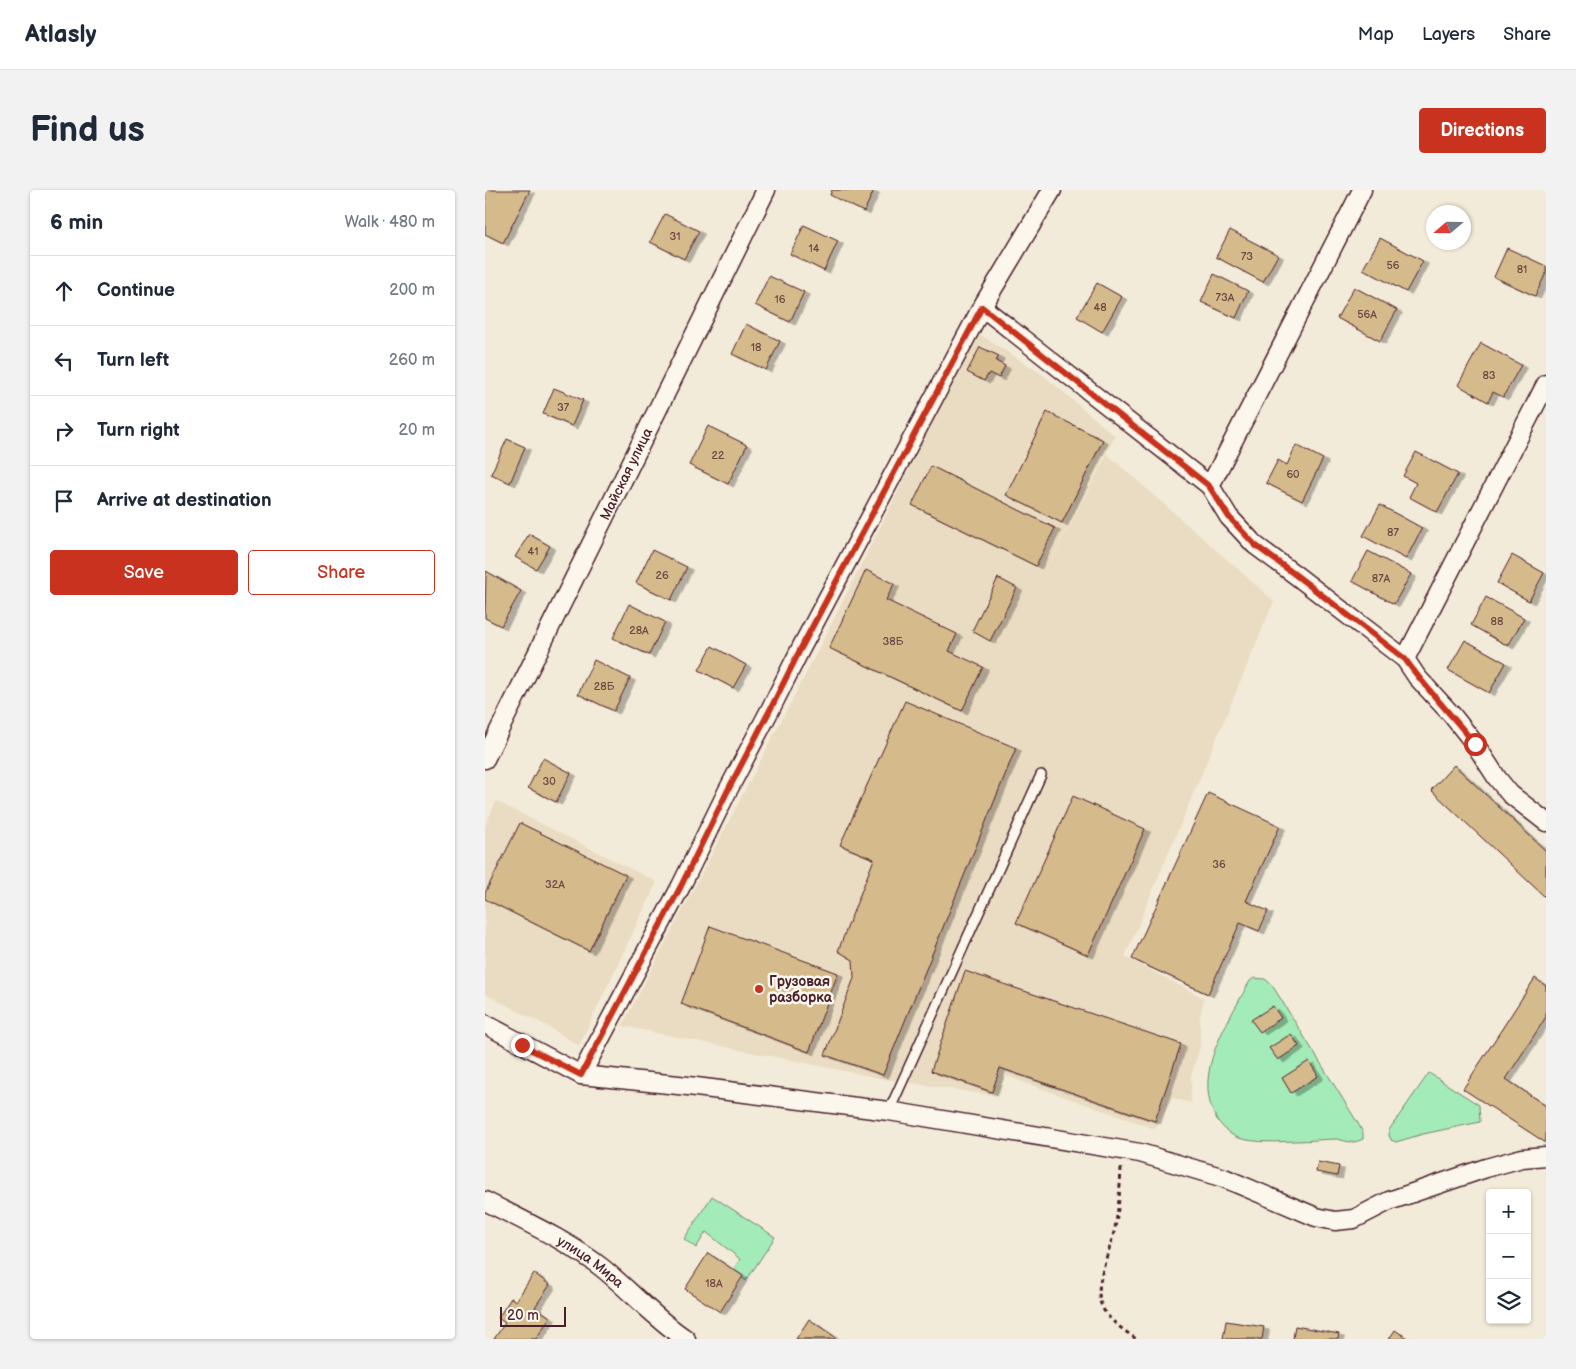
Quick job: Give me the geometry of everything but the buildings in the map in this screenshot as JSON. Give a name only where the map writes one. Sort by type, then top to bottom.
[{"type":"street","name":"Майская улица","points":[[485,759],[766,190]]},
{"type":"street","points":[[581,1075],[681,886],[800,650],[982,307],[1052,190]]},
{"type":"street","points":[[1209,486],[1362,190]]},
{"type":"street","points":[[982,307],[1209,486],[1229,517],[1255,545],[1405,659],[1417,677],[1452,715],[1475,744],[1510,794],[1546,822]]},
{"type":"street","points":[[1405,659],[1546,384]]},
{"type":"street","points":[[485,1024],[581,1075],[889,1111],[1140,1153],[1224,1178],[1317,1217],[1335,1222],[1354,1219],[1389,1201],[1486,1168],[1522,1158],[1546,1156]]},
{"type":"street","name":"улица Мира","points":[[485,1201],[580,1252],[686,1339]]},
{"type":"lane","points":[[889,1111],[1041,775]]},
{"type":"path","points":[[1123,1150],[1117,1222],[1099,1287],[1099,1295],[1102,1307],[1106,1313],[1136,1339]]},
{"type":"shaded area","points":[[978,333],[1042,374],[1115,436],[1038,585],[1107,454],[1274,601],[1125,957],[1204,998],[1200,1017],[1200,1047],[1191,1076],[1191,1103],[1173,1098],[1155,1129],[1006,1076],[996,1096],[884,1079],[622,1026],[816,654]]},
{"type":"shaded area","points":[[496,801],[657,882],[579,1046],[547,1026],[485,994],[485,826]]},
{"type":"green space","points":[[1254,978],[1265,979],[1272,985],[1359,1125],[1363,1133],[1363,1139],[1352,1142],[1337,1139],[1274,1142],[1252,1141],[1234,1136],[1218,1121],[1209,1098],[1208,1081],[1210,1065],[1222,1032],[1247,986]]},
{"type":"green space","points":[[1429,1073],[1479,1105],[1480,1122],[1423,1134],[1396,1142],[1391,1140],[1389,1130]]},
{"type":"green space","points":[[712,1196],[775,1237],[746,1281],[733,1270],[740,1259],[706,1232],[696,1248],[684,1239]]},
{"type":"place","name":"Грузовая разборка","points":[[759,989]]},
{"type":"route","points":[[522,1045],[581,1075],[681,886],[800,650],[982,307],[1209,486],[1229,517],[1255,545],[1405,659],[1417,677],[1452,715],[1475,744]]}]
